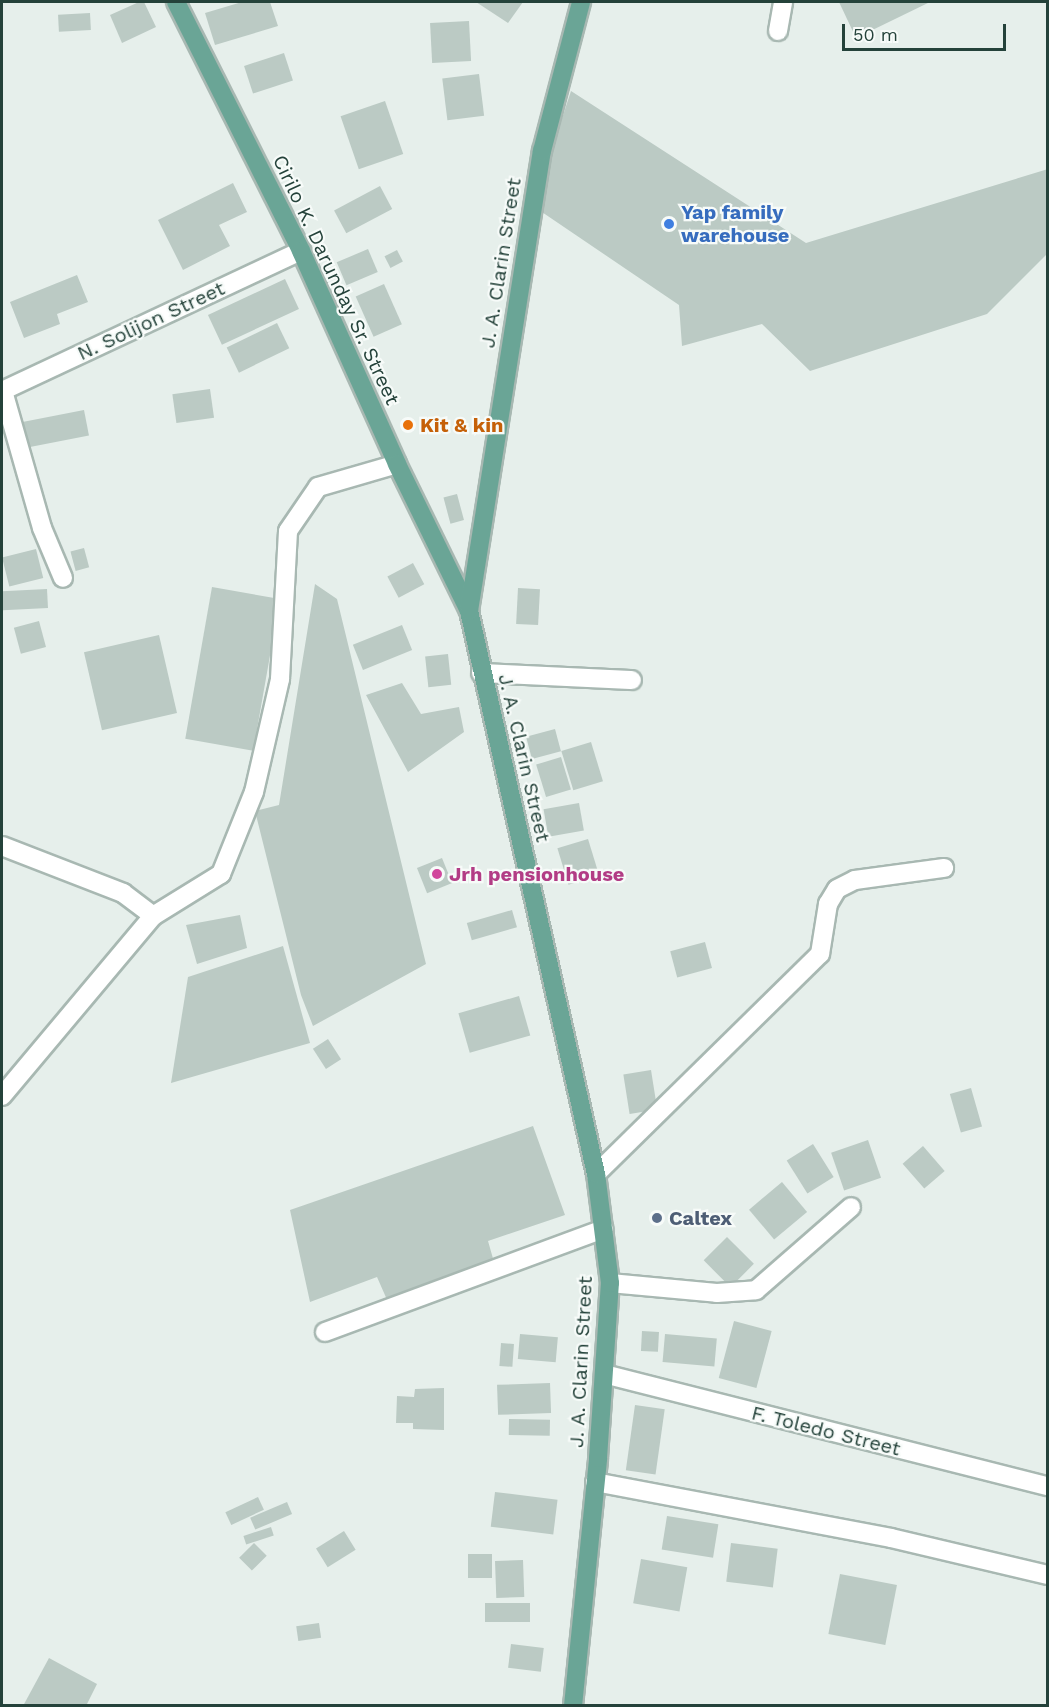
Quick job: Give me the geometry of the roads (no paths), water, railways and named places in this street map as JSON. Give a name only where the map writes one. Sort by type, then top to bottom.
[{"type":"main road","name":"Cirilo K. Darunday Sr. Street","points":[[176,2],[301,251],[397,464],[469,611]]},
{"type":"main road","name":"J. A. Clarin Street","points":[[573,1706],[595,1482],[610,1283],[596,1174],[481,673],[469,611],[542,151],[581,2]]},
{"type":"street","points":[[778,31],[783,2]]},
{"type":"street","name":"N. Solijon Street","points":[[2,391],[301,251]]},
{"type":"street","points":[[2,391],[42,528],[63,578]]},
{"type":"street","points":[[2,1096],[153,916],[221,874],[254,792],[280,679],[288,531],[318,487],[397,464]]},
{"type":"street","points":[[481,673],[632,680]]},
{"type":"street","points":[[2,846],[123,893],[153,916]]},
{"type":"street","points":[[596,1174],[820,954],[828,904],[837,889],[855,880],[944,868]]},
{"type":"street","points":[[610,1283],[717,1293],[756,1290],[851,1207]]},
{"type":"street","points":[[325,1332],[604,1229]]},
{"type":"street","name":"F. Toledo Street","points":[[604,1374],[1047,1486]]},
{"type":"street","points":[[595,1482],[891,1538],[1047,1575]]},
{"type":"place","name":"Yap family warehouse","points":[[669,224]]},
{"type":"place","name":"Kit & kin","points":[[408,425]]},
{"type":"place","name":"Jrh pensionhouse","points":[[437,874]]},
{"type":"place","name":"Caltex","points":[[657,1218]]}]
